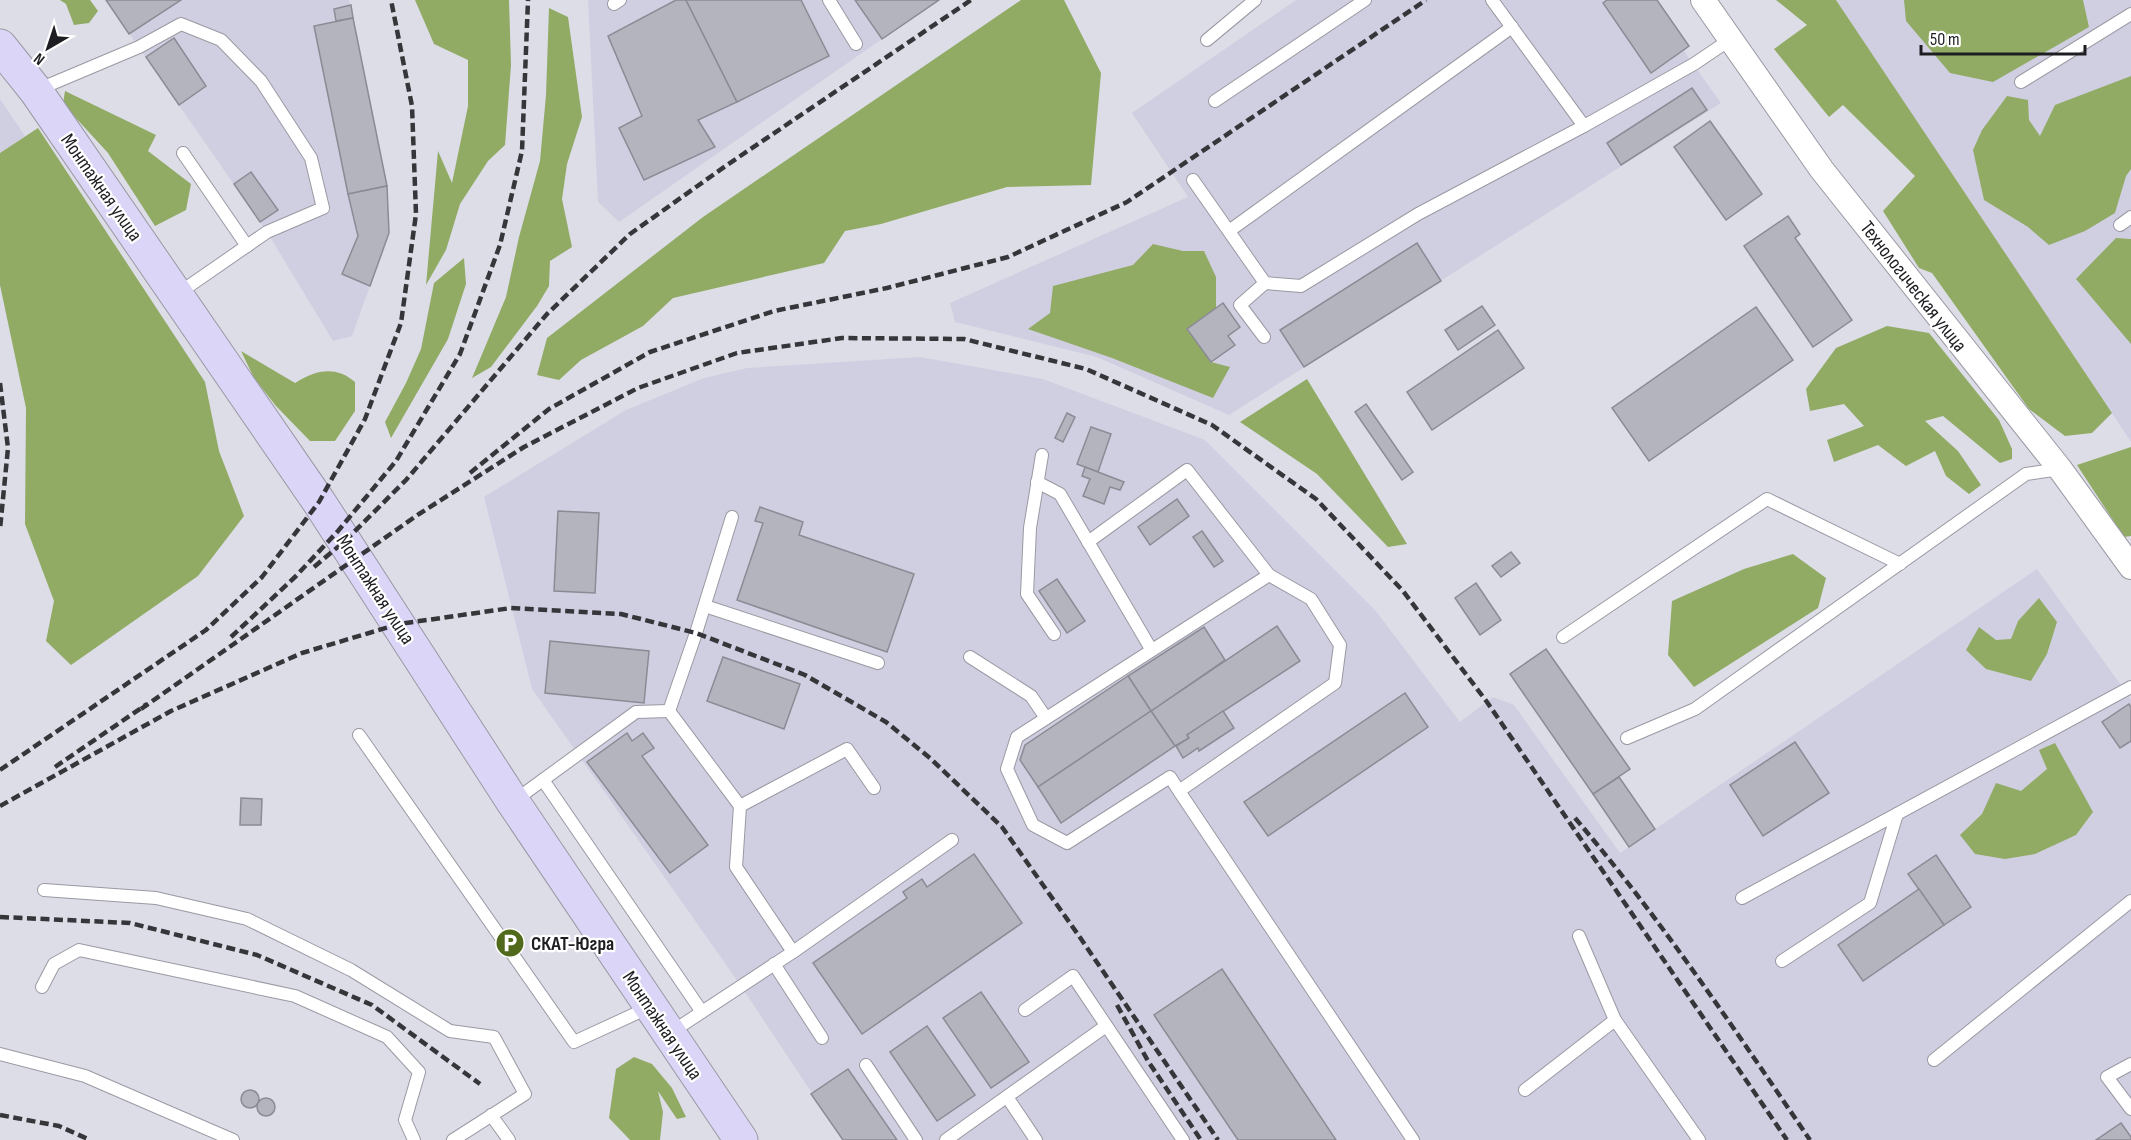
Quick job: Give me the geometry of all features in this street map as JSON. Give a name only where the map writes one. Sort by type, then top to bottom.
[{"type":"street","name":"Технологическая улица","points":[[1703,0],[1822,170],[2060,469],[2131,567]]},
{"type":"street","name":"Монтажная улица","points":[[0,45],[36,91],[319,502],[513,802],[741,1140]]},
{"type":"lane","points":[[829,0],[856,44]]},
{"type":"lane","points":[[1207,40],[1255,0]]},
{"type":"lane","points":[[1215,102],[1365,0]]},
{"type":"lane","points":[[1492,0],[1584,126]]},
{"type":"lane","points":[[2021,82],[2131,14]]},
{"type":"lane","points":[[36,91],[139,47],[181,24],[221,40],[261,81],[311,158],[323,208],[267,232],[176,295]]},
{"type":"lane","points":[[1229,231],[1512,27]]},
{"type":"lane","points":[[1264,337],[1240,305],[1265,283],[1301,286],[1418,214],[1584,126],[1694,64],[1731,39]]},
{"type":"lane","points":[[183,153],[247,246]]},
{"type":"lane","points":[[1193,180],[1265,283]]},
{"type":"lane","points":[[2120,225],[2131,217]]},
{"type":"lane","points":[[1042,455],[1030,528],[1027,594],[1054,634]]},
{"type":"lane","points":[[1627,738],[1695,709],[2026,474],[2060,469]]},
{"type":"lane","points":[[1088,542],[1187,470],[1269,575],[1311,600],[1340,645],[1335,683],[1179,791]]},
{"type":"lane","points":[[1037,482],[1060,494],[1151,650]]},
{"type":"lane","points":[[1563,637],[1767,499],[1900,564]]},
{"type":"lane","points":[[669,711],[705,606],[732,517]]},
{"type":"lane","points":[[1269,575],[1017,737],[1007,769],[1033,825],[1067,843],[1170,777],[1413,1140]]},
{"type":"lane","points":[[705,606],[878,663]]},
{"type":"lane","points":[[970,657],[1032,696],[1046,718]]},
{"type":"lane","points":[[1742,898],[2131,687]]},
{"type":"lane","points":[[513,802],[636,712],[669,711]]},
{"type":"lane","points":[[669,711],[740,806],[736,867],[793,952]]},
{"type":"lane","points":[[359,735],[574,1042],[651,1006]]},
{"type":"lane","points":[[740,806],[847,748],[874,788]]},
{"type":"lane","points":[[543,780],[702,1012]]},
{"type":"lane","points":[[1782,961],[1870,903],[1897,814]]},
{"type":"lane","points":[[669,1034],[793,952],[952,840]]},
{"type":"lane","points":[[45,890],[156,898],[247,919],[351,970],[450,1031],[495,1037],[525,1094],[453,1140]]},
{"type":"lane","points":[[1934,1060],[2131,901]]},
{"type":"lane","points":[[1580,936],[1615,1020],[1700,1140]]},
{"type":"lane","points":[[42,987],[54,964],[79,950],[295,996],[387,1037],[419,1072],[405,1120],[414,1140]]},
{"type":"lane","points":[[774,964],[822,1038]]},
{"type":"lane","points":[[1025,1010],[1073,976],[1183,1140]]},
{"type":"lane","points":[[1525,1090],[1615,1020]]},
{"type":"lane","points":[[946,1140],[1107,1026]]},
{"type":"lane","points":[[0,1054],[85,1076],[233,1140]]},
{"type":"lane","points":[[2131,1064],[2107,1077],[2131,1109]]},
{"type":"lane","points":[[866,1065],[916,1140]]},
{"type":"lane","points":[[1007,1096],[1036,1140]]},
{"type":"lane","points":[[491,1115],[509,1140]]},
{"type":"shaded area","points":[[106,0],[349,0],[387,186],[389,233],[352,336],[333,341],[267,232]]},
{"type":"shaded area","points":[[588,0],[855,0],[882,39],[619,222],[598,202]]},
{"type":"shaded area","points":[[1296,0],[1657,0],[1689,46],[1684,51],[1721,103],[1229,415],[1097,357],[955,322],[950,303],[1188,197],[1132,113]]},
{"type":"shaded area","points":[[1836,0],[2131,0],[2131,442],[2112,413]]},
{"type":"shaded area","points":[[0,99],[25,136],[0,153]]},
{"type":"shaded area","points":[[920,357],[1043,379],[1205,440],[1375,610],[1460,722],[1493,697],[1514,705],[1620,853],[2037,569],[2131,699],[2131,1140],[843,1140],[741,986],[532,689],[484,497],[626,410],[704,378],[747,368]]},
{"type":"green space","points":[[60,0],[90,0],[98,11],[89,23],[74,25],[66,4]]},
{"type":"green space","points":[[415,0],[509,0],[511,65],[505,145],[488,161],[460,204],[446,250],[426,285],[438,151],[452,183],[468,106],[468,60],[434,44]]},
{"type":"green space","points":[[1021,0],[1064,0],[1101,73],[1091,185],[1007,187],[881,224],[845,231],[824,263],[673,298],[643,326],[581,360],[559,380],[537,375],[547,338],[703,217]]},
{"type":"green space","points":[[1776,0],[1836,0],[2112,413],[2092,433],[2065,436],[2029,409],[1932,273],[1919,268],[1883,211],[1915,176],[1843,105],[1829,117],[1774,49],[1807,25]]},
{"type":"green space","points":[[1904,0],[2083,0],[2089,27],[1993,82],[1950,73],[1906,21]]},
{"type":"green space","points":[[549,8],[568,17],[582,117],[567,164],[562,199],[572,247],[550,261],[549,286],[537,306],[491,367],[472,378],[506,297],[519,237],[540,161],[546,95]]},
{"type":"green space","points":[[2131,76],[2131,169],[2126,176],[2115,213],[2085,231],[2049,245],[2028,227],[1984,200],[1973,150],[1982,130],[2007,96],[2028,100],[2029,120],[2040,136],[2055,105]]},
{"type":"green space","points":[[65,91],[156,135],[148,151],[191,184],[186,210],[155,226],[108,153],[63,104]]},
{"type":"green space","points":[[38,128],[205,382],[219,451],[244,516],[198,576],[71,665],[46,641],[54,601],[25,524],[26,408],[0,285],[0,153]]},
{"type":"green space","points":[[2116,238],[2131,239],[2131,344],[2076,279]]},
{"type":"green space","points":[[1153,244],[1183,251],[1204,251],[1216,277],[1216,308],[1187,329],[1211,362],[1230,367],[1213,398],[1112,358],[1028,329],[1050,313],[1053,286],[1133,265]]},
{"type":"green space","points":[[464,258],[466,284],[448,339],[391,438],[385,422],[421,349],[434,283]]},
{"type":"green space","points":[[1887,326],[1929,333],[1999,420],[2012,449],[2012,459],[2000,463],[1943,416],[1925,421],[1958,451],[1981,485],[1969,494],[1946,476],[1935,451],[1906,466],[1878,445],[1834,462],[1827,440],[1864,426],[1844,404],[1810,411],[1806,389],[1836,348]]},
{"type":"green space","points":[[241,351],[295,383],[310,375],[325,371],[340,373],[355,382],[355,411],[335,441],[310,441],[276,406],[254,378]]},
{"type":"green space","points":[[1307,379],[1407,544],[1388,547],[1317,474],[1240,422]]},
{"type":"green space","points":[[2131,447],[2131,536],[2124,537],[2077,465]]},
{"type":"green space","points":[[1793,554],[1826,578],[1818,608],[1694,687],[1668,655],[1672,601],[1744,569]]},
{"type":"green space","points":[[2039,598],[2057,622],[2047,654],[2031,681],[1986,669],[1966,650],[1979,627],[1996,640],[2011,639],[2018,621]]},
{"type":"green space","points":[[2055,743],[2093,812],[2076,835],[2035,854],[2005,859],[1975,854],[1960,835],[1982,814],[1996,783],[2021,791],[2047,769],[2039,750]]},
{"type":"green space","points":[[634,1057],[652,1064],[672,1088],[686,1117],[677,1119],[658,1091],[663,1112],[660,1140],[630,1140],[609,1118],[616,1069]]},
{"type":"building","points":[[106,0],[181,0],[129,34]]},
{"type":"building","points":[[676,0],[686,0],[737,102],[698,120],[715,147],[644,180],[619,128],[642,116],[608,36]]},
{"type":"building","points":[[686,0],[801,0],[829,56],[737,102]]},
{"type":"building","points":[[855,0],[939,0],[882,39]]},
{"type":"building","points":[[1607,0],[1657,0],[1689,46],[1651,73],[1603,3]]},
{"type":"building","points":[[351,5],[353,18],[336,21],[334,9]]},
{"type":"building","points":[[353,18],[387,186],[348,194],[314,26]]},
{"type":"building","points":[[174,38],[206,86],[179,105],[146,57]]},
{"type":"building","points":[[1692,88],[1707,110],[1621,165],[1607,143]]},
{"type":"building","points":[[1710,121],[1762,194],[1726,220],[1674,147]]},
{"type":"building","points":[[251,172],[278,210],[260,222],[234,184]]},
{"type":"building","points":[[387,186],[389,233],[370,286],[342,274],[358,236],[348,194]]},
{"type":"building","points":[[1788,216],[1800,234],[1795,238],[1852,320],[1813,347],[1744,246]]},
{"type":"building","points":[[1417,243],[1441,281],[1304,367],[1280,330]]},
{"type":"building","points":[[1223,303],[1240,327],[1228,336],[1235,345],[1211,362],[1187,329]]},
{"type":"building","points":[[1482,306],[1495,325],[1458,350],[1445,330]]},
{"type":"building","points":[[1756,307],[1793,360],[1649,461],[1612,408]]},
{"type":"building","points":[[1498,330],[1524,368],[1432,430],[1407,392]]},
{"type":"building","points":[[1366,404],[1413,472],[1402,480],[1355,412]]},
{"type":"building","points":[[1067,413],[1075,417],[1063,442],[1055,438]]},
{"type":"building","points":[[1091,427],[1111,434],[1098,472],[1077,464]]},
{"type":"building","points":[[1085,467],[1124,482],[1120,490],[1110,487],[1104,504],[1083,496],[1090,479],[1082,476]]},
{"type":"building","points":[[1177,499],[1189,516],[1150,545],[1138,527]]},
{"type":"building","points":[[760,507],[803,522],[799,535],[914,574],[887,652],[737,600],[763,523],[755,521]]},
{"type":"building","points":[[558,511],[599,513],[595,593],[554,591]]},
{"type":"building","points":[[1202,531],[1223,561],[1214,567],[1193,537]]},
{"type":"building","points":[[1511,552],[1520,563],[1501,577],[1492,566]]},
{"type":"building","points":[[1057,579],[1085,621],[1067,633],[1039,591]]},
{"type":"building","points":[[1476,583],[1501,620],[1480,635],[1455,598]]},
{"type":"building","points":[[1277,626],[1300,661],[1187,735],[1189,738],[1175,746],[1151,711]]},
{"type":"building","points":[[1204,627],[1225,660],[1151,711],[1128,676]]},
{"type":"building","points":[[550,641],[649,651],[644,703],[545,693]]},
{"type":"building","points":[[1546,649],[1630,769],[1593,794],[1510,674]]},
{"type":"building","points":[[723,657],[800,684],[784,729],[707,701]]},
{"type":"building","points":[[1128,676],[1151,711],[1038,787],[1020,760],[1025,745]]},
{"type":"building","points":[[1405,693],[1428,727],[1268,836],[1244,802]]},
{"type":"building","points":[[2129,704],[2131,707],[2131,741],[2120,748],[2102,722]]},
{"type":"building","points":[[1151,711],[1175,746],[1061,823],[1038,787]]},
{"type":"building","points":[[1223,711],[1234,728],[1199,751],[1198,748],[1183,758],[1176,746],[1189,738],[1187,735]]},
{"type":"building","points":[[627,733],[632,741],[643,733],[654,748],[642,756],[708,845],[670,873],[587,762]]},
{"type":"building","points":[[1795,742],[1829,793],[1763,836],[1730,785]]},
{"type":"building","points":[[1619,777],[1655,829],[1629,847],[1593,794]]},
{"type":"building","points":[[241,798],[262,799],[261,825],[240,825]]},
{"type":"building","points":[[974,854],[1022,923],[862,1034],[813,963],[907,898],[903,892],[922,879],[927,887]]},
{"type":"building","points":[[1936,855],[1971,907],[1944,925],[1908,874]]},
{"type":"building","points":[[1919,889],[1944,925],[1863,981],[1838,945]]},
{"type":"building","points":[[1222,969],[1336,1140],[1238,1140],[1154,1015]]},
{"type":"building","points":[[981,992],[1029,1062],[991,1088],[943,1018]]},
{"type":"building","points":[[927,1026],[975,1095],[937,1121],[890,1052]]},
{"type":"building","points":[[848,1069],[897,1140],[843,1140],[811,1094]]},
{"type":"building","points":[[250,1090],[256,1093],[259,1099],[256,1105],[250,1108],[244,1105],[241,1099],[244,1093]]},
{"type":"building","points":[[266,1098],[272,1101],[275,1107],[272,1113],[266,1116],[260,1113],[257,1107],[260,1101]]},
{"type":"building","points":[[2121,1123],[2131,1140],[2096,1140]]},
{"type":"railway","points":[[0,770],[206,630],[262,577],[319,502],[365,419],[401,323],[416,214],[412,106],[391,0]]},
{"type":"railway","points":[[231,637],[296,576],[338,531],[396,461],[460,354],[500,245],[522,151],[528,0]]},
{"type":"railway","points":[[314,567],[345,541],[406,480],[547,314],[630,234],[727,165],[971,0]]},
{"type":"railway","points":[[470,473],[549,409],[650,352],[774,311],[887,288],[1008,257],[1127,202],[1426,0]]},
{"type":"railway","points":[[141,709],[419,514],[524,447],[638,388],[737,353],[842,338],[964,339],[1086,369],[1212,425],[1316,499],[1403,591],[1487,702],[1787,1140]]},
{"type":"railway","points":[[0,383],[8,448],[0,529]]},
{"type":"railway","points":[[0,806],[171,711],[302,653],[399,624],[511,608],[621,614],[696,633],[805,675],[886,722],[930,758],[1002,827],[1218,1140]]},
{"type":"railway","points":[[55,767],[147,704]]},
{"type":"railway","points":[[1575,818],[1667,935],[1810,1140]]},
{"type":"railway","points":[[0,917],[130,923],[257,955],[372,1005],[480,1084]]},
{"type":"railway","points":[[1117,1005],[1148,1061],[1201,1140]]},
{"type":"railway","points":[[0,1115],[59,1126],[90,1140]]},
{"type":"place","name":"СКАТ-Югра","points":[[510,943]]}]
